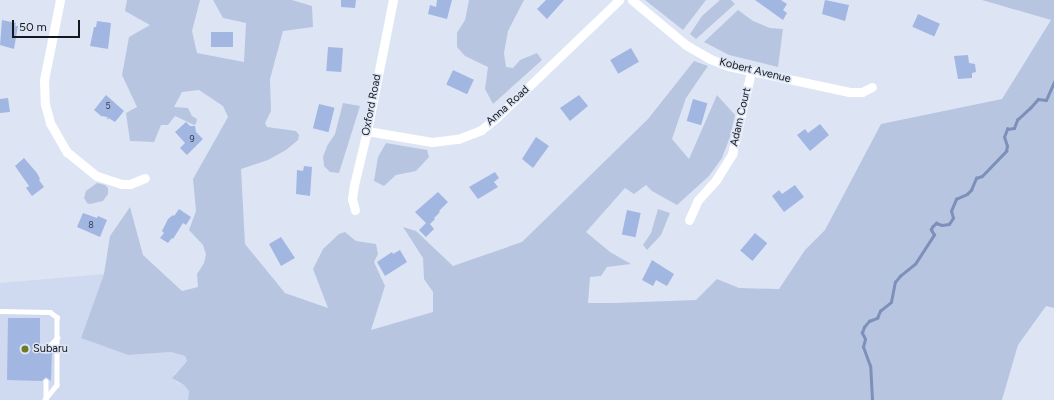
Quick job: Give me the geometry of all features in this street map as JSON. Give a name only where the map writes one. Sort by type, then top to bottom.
[{"type":"street","points":[[60,0],[44,80],[44,97],[50,123],[67,152],[97,176],[122,184],[130,184],[145,178]]},
{"type":"street","name":"Oxford Road","points":[[355,210],[352,198],[354,185],[368,131],[393,0]]},
{"type":"street","name":"Anna Road","points":[[368,131],[432,142],[458,139],[481,130],[501,114],[619,0]]},
{"type":"street","name":"Kobert Avenue","points":[[632,0],[692,49],[718,63],[751,72],[849,92],[862,92],[872,87]]},
{"type":"street","name":"Adam Court","points":[[688,220],[698,200],[716,180],[732,154],[751,72]]},
{"type":"lane","points":[[0,311],[52,313],[57,319],[57,385],[47,400]]},
{"type":"lane","points":[[46,350],[58,338]]},
{"type":"lane","points":[[46,381],[47,400]]},
{"type":"shaded area","points":[[127,0],[200,0],[192,31],[197,53],[244,62],[246,23],[223,18],[213,0],[292,0],[312,6],[313,27],[283,31],[270,79],[271,111],[265,123],[267,127],[296,131],[299,135],[298,140],[286,150],[268,160],[241,169],[245,244],[285,293],[328,308],[313,269],[323,249],[339,234],[345,232],[356,241],[376,244],[378,254],[374,262],[385,286],[371,330],[433,312],[433,292],[424,279],[423,258],[403,227],[416,231],[453,266],[522,242],[648,119],[694,61],[708,66],[686,98],[672,139],[689,159],[717,95],[735,115],[730,137],[722,158],[709,176],[677,205],[652,191],[646,185],[634,194],[625,188],[586,232],[610,252],[631,264],[607,267],[601,276],[590,277],[588,303],[696,300],[717,279],[739,288],[779,289],[805,250],[825,230],[881,124],[1002,99],[1051,20],[982,0],[1054,0],[1054,308],[1046,306],[1018,345],[1002,400],[188,400],[189,391],[184,385],[172,378],[187,361],[185,356],[171,352],[128,355],[81,338],[104,274],[110,236],[130,207],[143,255],[182,291],[198,287],[197,274],[204,263],[206,254],[203,245],[189,230],[196,211],[193,179],[228,117],[223,106],[199,90],[182,92],[174,107],[188,108],[192,116],[197,119],[196,124],[194,125],[175,116],[168,125],[161,125],[154,142],[130,141],[126,113],[137,107],[122,75],[129,37],[150,25],[125,11]]},
{"type":"shaded area","points":[[469,0],[524,0],[508,31],[504,53],[506,67],[513,68],[520,60],[537,53],[542,60],[493,104],[485,89],[488,67],[465,56],[457,47],[457,33],[465,20]]},
{"type":"shaded area","points":[[645,0],[706,0],[683,30]]},
{"type":"shaded area","points":[[720,0],[731,0],[735,4],[696,39],[690,34],[702,16]]},
{"type":"shaded area","points":[[738,10],[753,21],[770,28],[783,29],[778,67],[729,55],[704,42]]},
{"type":"shaded area","points":[[343,103],[360,106],[339,173],[330,172],[324,166],[323,157],[327,146],[335,134]]},
{"type":"shaded area","points":[[386,143],[427,150],[429,157],[416,171],[396,175],[384,186],[374,181],[378,157]]},
{"type":"shaded area","points":[[97,183],[105,185],[108,188],[108,194],[103,201],[90,204],[87,203],[84,198],[86,191]]},
{"type":"shaded area","points":[[658,209],[670,213],[661,235],[647,250],[643,245],[651,233]]},
{"type":"shaded area","points":[[104,274],[81,338],[128,355],[171,352],[185,356],[187,361],[174,374],[176,382],[184,385],[189,391],[188,400],[0,400],[0,283]]},
{"type":"building","points":[[341,0],[356,0],[355,8],[341,7]]},
{"type":"building","points":[[437,0],[452,0],[447,19],[428,14],[430,5],[436,7]]},
{"type":"building","points":[[546,0],[564,0],[547,19],[537,9]]},
{"type":"building","points":[[755,0],[781,0],[787,4],[783,10],[787,13],[783,20]]},
{"type":"building","points":[[825,0],[849,5],[845,21],[822,14]]},
{"type":"building","points":[[918,14],[940,24],[934,37],[912,27]]},
{"type":"building","points":[[2,20],[16,23],[15,26],[18,26],[14,49],[0,45]]},
{"type":"building","points":[[97,21],[111,23],[108,49],[90,46],[94,27],[96,27]]},
{"type":"building","points":[[211,32],[233,32],[233,47],[211,47]]},
{"type":"building","points":[[328,47],[343,48],[341,72],[326,71]]},
{"type":"building","points":[[631,48],[639,62],[618,74],[610,60]]},
{"type":"building","points":[[968,55],[969,63],[975,64],[976,72],[972,73],[972,78],[958,79],[954,56]]},
{"type":"building","points":[[453,70],[474,80],[467,94],[446,85]]},
{"type":"building","points":[[106,95],[124,111],[115,122],[107,117],[101,116],[94,110]]},
{"type":"building","points":[[579,95],[588,106],[570,121],[560,108]]},
{"type":"building","points":[[8,98],[10,112],[0,113],[0,99]]},
{"type":"building","points":[[693,99],[707,103],[701,125],[687,121]]},
{"type":"building","points":[[319,104],[335,108],[328,132],[313,128]]},
{"type":"building","points":[[186,122],[190,126],[195,126],[196,132],[203,139],[187,155],[180,148],[185,143],[175,132]]},
{"type":"building","points":[[820,124],[829,135],[810,151],[797,135],[805,129],[808,133]]},
{"type":"building","points":[[536,137],[549,146],[533,168],[522,159]]},
{"type":"building","points":[[24,158],[37,173],[40,179],[39,180],[44,187],[32,196],[26,188],[29,186],[15,166]]},
{"type":"building","points":[[304,166],[312,167],[310,196],[296,194],[297,170],[303,171]]},
{"type":"building","points":[[495,172],[499,178],[494,182],[498,187],[478,199],[469,187]]},
{"type":"building","points":[[795,185],[804,197],[784,212],[772,196],[779,190],[782,194]]},
{"type":"building","points":[[438,192],[448,202],[439,211],[440,212],[430,224],[434,229],[426,237],[419,230],[426,223],[415,212]]},
{"type":"building","points":[[179,209],[191,217],[186,225],[183,223],[173,239],[172,238],[168,243],[160,238],[164,233],[162,231],[168,219],[173,215],[174,216]]},
{"type":"building","points":[[627,210],[641,213],[635,237],[622,234]]},
{"type":"building","points":[[83,213],[97,218],[98,216],[107,220],[100,237],[77,227]]},
{"type":"building","points":[[755,233],[767,243],[752,261],[740,251]]},
{"type":"building","points":[[281,237],[295,258],[281,266],[269,244]]},
{"type":"building","points":[[400,250],[407,262],[385,276],[377,262],[392,252],[393,254]]},
{"type":"building","points":[[652,260],[674,274],[667,286],[656,280],[653,286],[642,280]]},
{"type":"building","name":"Subaru","points":[[8,318],[40,318],[40,349],[45,353],[52,350],[51,381],[46,377],[42,381],[7,380]]},
{"type":"waterway","points":[[872,400],[870,366],[863,347],[865,339],[862,333],[864,327],[869,321],[877,318],[880,311],[891,302],[895,282],[915,264],[934,235],[931,230],[932,227],[936,223],[942,225],[949,224],[953,218],[951,211],[956,199],[967,194],[971,190],[976,178],[982,176],[1006,151],[1007,146],[1004,137],[1007,129],[1014,128],[1017,120],[1038,99],[1046,100],[1054,82]]},
{"type":"place","name":"Subaru","points":[[25,349]]}]
